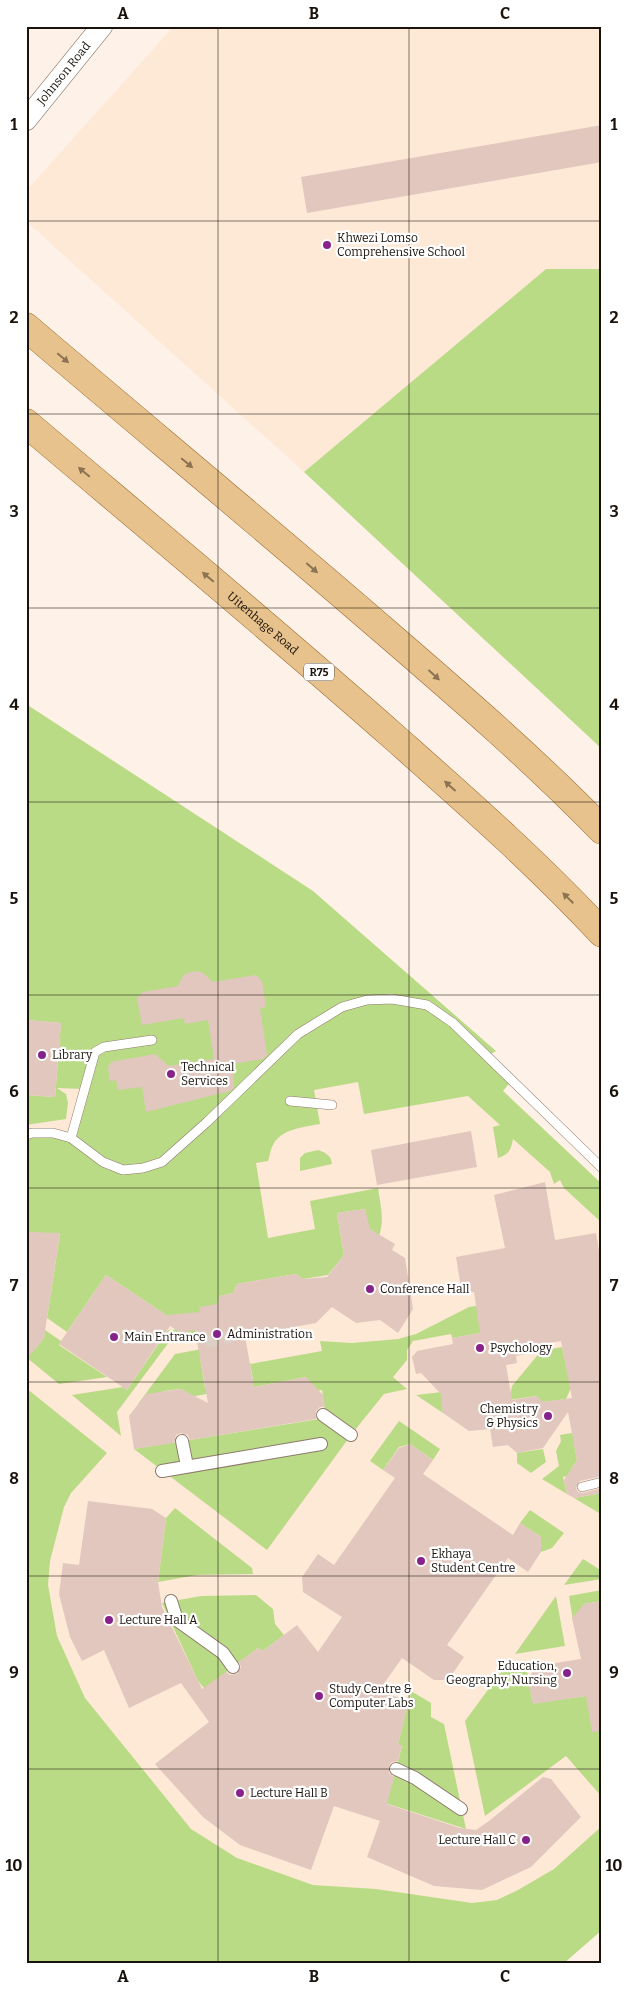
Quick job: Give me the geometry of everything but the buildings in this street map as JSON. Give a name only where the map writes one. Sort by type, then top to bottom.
[{"type":"main road","points":[[26,327],[276,537],[418,660],[558,785],[602,830]]},
{"type":"main road","name":"Uitenhage Road","points":[[26,423],[337,687],[522,852],[602,933]]},
{"type":"street","name":"Johnson Road","points":[[26,120],[102,26]]},
{"type":"street","points":[[323,1415],[351,1435]]},
{"type":"street","points":[[182,1441],[187,1466]]},
{"type":"street","points":[[162,1471],[321,1444]]},
{"type":"street","points":[[170,1601],[177,1620],[223,1653],[233,1667]]},
{"type":"street","points":[[396,1769],[415,1778],[461,1809]]},
{"type":"lane","points":[[26,1135],[32,1133],[53,1133],[72,1138],[103,1162],[123,1170],[143,1168],[162,1162],[207,1122],[298,1034],[342,1007],[367,1000],[392,999],[427,1005],[453,1023],[602,1168]]},
{"type":"lane","points":[[72,1138],[95,1052],[104,1047],[152,1040]]},
{"type":"lane","points":[[290,1101],[332,1105]]},
{"type":"lane","points":[[582,1487],[602,1482]]},
{"type":"shaded area","name":"Khwezi Lomso Comprehensive School","points":[[174,26],[602,26],[602,269],[546,269],[304,472],[26,221],[26,191]]},
{"type":"shaded area","points":[[26,704],[313,891],[472,1061],[602,1184],[602,1930],[563,1964],[26,1964]]},
{"type":"green space","points":[[546,269],[602,269],[602,749],[304,472]]},
{"type":"green space","points":[[26,704],[313,891],[496,1051],[488,1056],[512,1080],[503,1091],[602,1184],[602,1223],[564,1188],[560,1180],[554,1184],[550,1172],[513,1139],[509,1151],[498,1158],[493,1127],[500,1125],[468,1096],[364,1114],[358,1082],[314,1090],[320,1124],[300,1128],[281,1135],[272,1147],[268,1161],[256,1163],[268,1238],[315,1229],[310,1201],[378,1188],[382,1219],[380,1233],[373,1250],[365,1209],[337,1213],[344,1255],[328,1275],[303,1279],[296,1274],[237,1284],[233,1293],[220,1296],[217,1304],[201,1315],[166,1315],[106,1275],[67,1332],[47,1318],[60,1234],[26,1232],[26,1135],[71,1138],[83,1089],[57,1088],[66,1094],[68,1103],[66,1119],[26,1125],[26,1095],[55,1097],[61,1023],[26,1020]]},
{"type":"green space","points":[[318,1150],[328,1155],[332,1164],[300,1171],[300,1158],[305,1153]]},
{"type":"green space","points":[[517,1299],[529,1309],[535,1345],[526,1354],[519,1308],[480,1333],[452,1338],[451,1334],[413,1341],[407,1350],[407,1360],[393,1377],[407,1389],[384,1394],[351,1435],[267,1550],[134,1449],[319,1419],[325,1412],[322,1390],[315,1391],[306,1377],[238,1390],[236,1382],[253,1379],[250,1364],[322,1351],[320,1341],[352,1343],[398,1339],[416,1334],[469,1307]]},
{"type":"green space","points":[[203,1328],[205,1335],[169,1342],[117,1412],[121,1436],[72,1395],[123,1387],[127,1390],[168,1330]]},
{"type":"green space","points":[[45,1330],[61,1341],[59,1345],[107,1377],[59,1384],[26,1357],[26,1347],[35,1349],[44,1338]]},
{"type":"green space","points":[[562,1347],[571,1388],[566,1399],[543,1402],[536,1396],[509,1400],[512,1386],[541,1351]]},
{"type":"green space","points":[[202,1349],[200,1357],[205,1388],[213,1393],[189,1397],[188,1393],[181,1389],[164,1391],[160,1396],[161,1400],[138,1404],[175,1354]]},
{"type":"green space","points":[[26,1388],[107,1453],[71,1493],[64,1507],[50,1561],[48,1585],[57,1636],[85,1698],[191,1829],[237,1858],[313,1885],[376,1889],[472,1903],[497,1900],[554,1869],[602,1826],[602,1930],[563,1964],[26,1964]]},
{"type":"green space","points":[[450,1391],[442,1402],[443,1413],[416,1395]]},
{"type":"green space","points":[[399,1421],[440,1449],[433,1460],[410,1444],[399,1447],[383,1470],[370,1461]]},
{"type":"green space","points":[[600,1428],[574,1444],[577,1460],[571,1469],[572,1475],[563,1477],[567,1494],[542,1479],[559,1466],[556,1451],[561,1441],[560,1435]]},
{"type":"green space","points":[[543,1449],[546,1462],[531,1473],[517,1463],[517,1453]]},
{"type":"green space","points":[[602,1493],[602,1511],[599,1513],[574,1498]]},
{"type":"green space","points":[[175,1508],[252,1568],[253,1574],[197,1575],[158,1582],[166,1518]]},
{"type":"green space","points":[[530,1510],[564,1533],[552,1548],[541,1552],[541,1537],[520,1523]]},
{"type":"green space","points":[[583,1559],[602,1571],[602,1579],[564,1585]]},
{"type":"green space","points":[[602,1590],[602,1601],[584,1604],[573,1621],[569,1596]]},
{"type":"green space","points":[[256,1595],[273,1609],[275,1624],[284,1635],[263,1651],[258,1648],[226,1672],[271,1733],[258,1751],[198,1681],[162,1603],[201,1596]]},
{"type":"green space","points":[[556,1596],[565,1646],[515,1654]]},
{"type":"green space","points":[[526,1665],[532,1700],[536,1703],[586,1696],[602,1701],[602,1797],[566,1756],[485,1816],[465,1721],[504,1668]]},
{"type":"green space","points":[[411,1691],[431,1703],[431,1717],[444,1724],[466,1829],[292,1773],[392,1784],[402,1746],[398,1744]]},
{"type":"tunnel","points":[[206,1342],[231,1338]]},
{"type":"place","name":"Khwezi Lomso Comprehensive School","points":[[327,245]]},
{"type":"place","name":"Library","points":[[42,1055]]},
{"type":"place","name":"Technical Services","points":[[171,1074]]},
{"type":"place","name":"Conference Hall","points":[[370,1289]]},
{"type":"place","name":"Administration","points":[[217,1334]]},
{"type":"place","name":"Main Entrance","points":[[114,1337]]},
{"type":"place","name":"Psychology","points":[[480,1348]]},
{"type":"place","name":"Chemistry & Physics","points":[[548,1416]]},
{"type":"place","name":"Ekhaya Student Centre","points":[[421,1561]]},
{"type":"place","name":"Lecture Hall A","points":[[109,1620]]},
{"type":"place","name":"Education, Geography, Nursing","points":[[567,1673]]},
{"type":"place","name":"Study Centre & Computer Labs","points":[[319,1696]]},
{"type":"place","name":"Lecture Hall B","points":[[240,1793]]},
{"type":"place","name":"Lecture Hall C","points":[[526,1840]]}]
